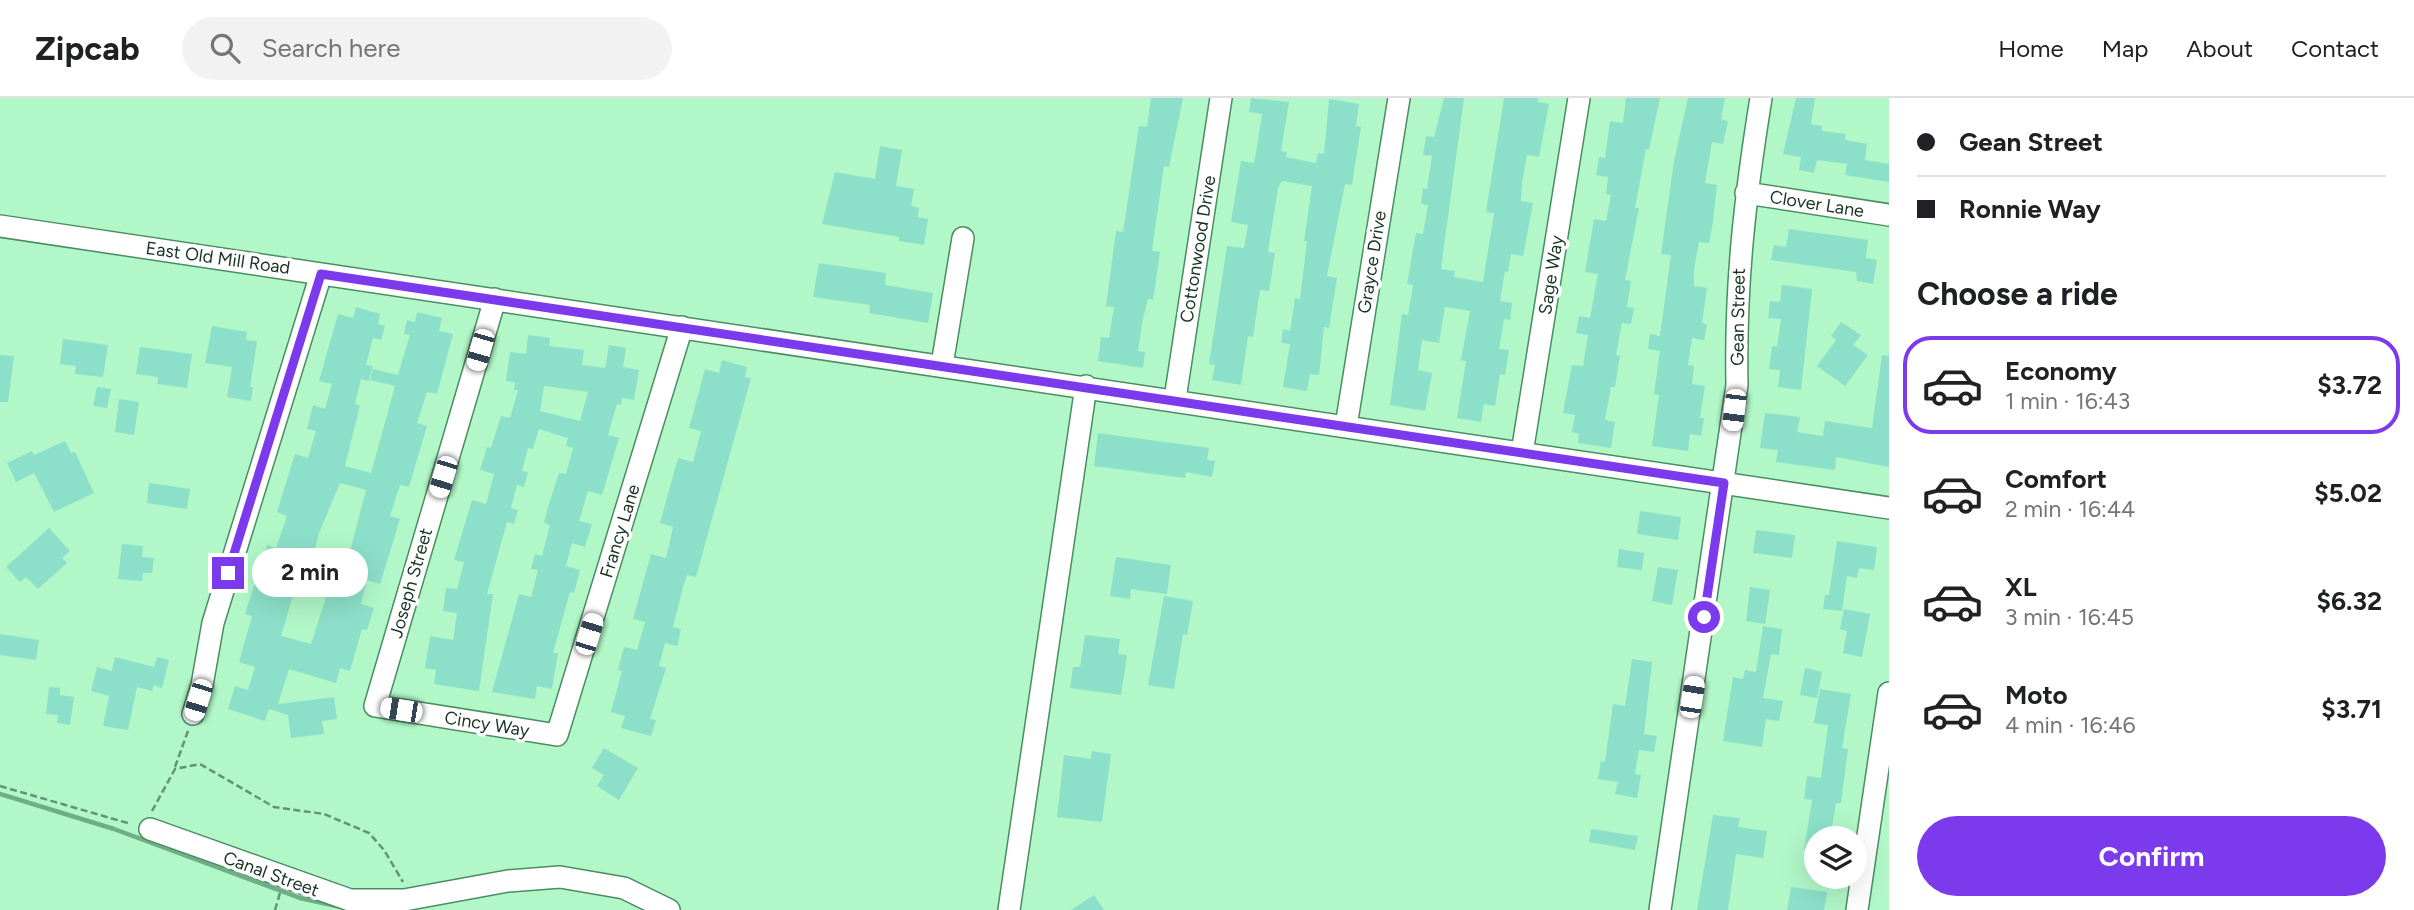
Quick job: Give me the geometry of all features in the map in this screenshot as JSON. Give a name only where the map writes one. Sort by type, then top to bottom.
[{"type":"street","name":"Cottonwood Drive","points":[[1175,399],[1221,98]]},
{"type":"street","name":"Grayce Drive","points":[[1346,426],[1399,98]]},
{"type":"street","name":"Sage Way","points":[[1522,453],[1579,98]]},
{"type":"street","name":"Gean Street","points":[[1660,910],[1737,385],[1736,305],[1746,193],[1761,98]]},
{"type":"street","name":"Clover Lane","points":[[1746,193],[1889,215]]},
{"type":"street","name":"East Old Mill Road","points":[[0,226],[1175,399],[1889,509]]},
{"type":"street","points":[[942,365],[962,238]]},
{"type":"street","points":[[193,714],[213,623],[321,274]]},
{"type":"street","name":"Joseph Street","points":[[375,706],[495,299]]},
{"type":"street","name":"Francy Lane","points":[[557,735],[682,327]]},
{"type":"street","points":[[1009,910],[1086,386]]},
{"type":"street","points":[[1857,910],[1889,693]]},
{"type":"street","name":"Cincy Way","points":[[375,706],[557,735]]},
{"type":"street","name":"Canal Street","points":[[150,829],[350,900],[404,900],[508,881],[560,877],[624,888],[669,910]]},
{"type":"path","points":[[0,786],[150,829],[153,805],[175,769],[193,714]]},
{"type":"path","points":[[175,769],[200,764],[274,807],[324,814],[369,834],[384,850],[403,882],[410,886]]},
{"type":"path","points":[[275,910],[279,898]]},
{"type":"building","points":[[1151,98],[1183,98],[1169,167],[1164,166],[1152,251],[1160,252],[1153,300],[1148,299],[1138,351],[1145,352],[1143,368],[1098,361],[1101,337],[1109,338],[1114,307],[1106,306],[1116,231],[1123,232],[1139,126],[1147,127]]},
{"type":"building","points":[[1251,98],[1289,102],[1281,151],[1287,152],[1286,157],[1316,163],[1318,153],[1324,154],[1329,99],[1359,104],[1356,126],[1361,127],[1352,185],[1345,184],[1327,276],[1337,278],[1329,328],[1324,327],[1319,375],[1310,374],[1307,391],[1283,387],[1290,344],[1281,343],[1283,329],[1290,331],[1295,298],[1300,299],[1307,241],[1304,241],[1312,186],[1282,181],[1278,188],[1268,252],[1275,253],[1269,291],[1260,290],[1253,337],[1248,336],[1241,385],[1212,380],[1215,365],[1209,364],[1227,246],[1244,248],[1248,225],[1231,222],[1241,161],[1254,163],[1257,147],[1262,114],[1249,112]]},
{"type":"building","points":[[1444,98],[1464,98],[1441,269],[1455,271],[1454,277],[1483,282],[1494,213],[1486,212],[1504,98],[1538,98],[1538,102],[1549,104],[1539,157],[1527,155],[1522,183],[1521,201],[1533,203],[1523,256],[1511,254],[1500,301],[1512,303],[1510,320],[1504,319],[1499,349],[1509,350],[1505,375],[1500,374],[1495,406],[1484,404],[1481,422],[1457,418],[1466,361],[1461,360],[1470,311],[1445,307],[1439,343],[1422,340],[1418,370],[1432,373],[1425,411],[1390,405],[1402,314],[1408,315],[1413,285],[1407,284],[1416,233],[1423,234],[1428,205],[1421,204],[1423,188],[1427,189],[1432,156],[1423,155],[1426,136],[1434,137]]},
{"type":"building","points":[[1626,98],[1660,98],[1649,150],[1646,149],[1635,208],[1639,208],[1625,280],[1631,281],[1627,307],[1634,308],[1631,324],[1622,323],[1616,355],[1620,356],[1615,387],[1611,387],[1605,420],[1615,422],[1611,448],[1578,443],[1579,434],[1572,432],[1575,415],[1563,413],[1572,365],[1583,366],[1588,335],[1576,333],[1579,316],[1590,318],[1598,274],[1585,272],[1594,219],[1606,221],[1611,195],[1606,194],[1608,177],[1596,175],[1599,157],[1605,158],[1610,121],[1623,123]]},
{"type":"building","points":[[1688,98],[1725,98],[1721,119],[1728,121],[1723,144],[1712,142],[1705,183],[1717,185],[1713,221],[1709,243],[1699,242],[1694,269],[1694,286],[1707,288],[1702,323],[1707,324],[1704,340],[1692,338],[1688,365],[1694,366],[1692,384],[1705,386],[1700,418],[1704,418],[1701,436],[1690,434],[1688,451],[1652,446],[1659,395],[1654,394],[1660,351],[1648,349],[1650,334],[1660,336],[1671,255],[1661,254],[1674,161]]},
{"type":"building","points":[[1796,98],[1815,98],[1811,124],[1822,126],[1822,131],[1846,134],[1845,140],[1867,144],[1865,160],[1889,164],[1889,182],[1845,175],[1847,164],[1817,160],[1814,173],[1799,170],[1801,157],[1783,154]]},
{"type":"building","points":[[880,146],[902,150],[896,186],[914,189],[911,206],[919,208],[918,217],[928,219],[924,245],[899,241],[899,237],[822,224],[835,172],[875,179]]},
{"type":"building","points":[[1789,229],[1868,240],[1866,258],[1877,260],[1873,284],[1857,281],[1856,272],[1771,260],[1774,245],[1786,247]]},
{"type":"building","points":[[819,263],[886,273],[885,285],[933,293],[928,323],[869,313],[870,305],[813,297]]},
{"type":"building","points":[[1782,285],[1812,289],[1801,390],[1778,387],[1780,370],[1769,369],[1772,346],[1777,347],[1781,319],[1768,318],[1770,301],[1780,302]]},
{"type":"building","points":[[356,307],[380,314],[378,324],[385,326],[381,340],[373,338],[366,365],[373,366],[369,381],[361,379],[355,404],[360,406],[345,466],[371,473],[395,386],[370,380],[373,369],[398,375],[410,335],[404,334],[407,320],[415,322],[417,312],[442,318],[439,331],[453,334],[437,394],[427,392],[417,423],[427,426],[409,487],[400,485],[390,516],[400,519],[380,584],[367,580],[361,604],[374,608],[367,630],[362,629],[350,671],[340,668],[336,683],[289,669],[278,704],[334,697],[337,719],[322,721],[324,734],[291,738],[288,715],[269,709],[265,721],[228,709],[235,686],[248,690],[255,667],[239,662],[252,616],[245,614],[267,545],[276,548],[287,516],[277,512],[295,454],[308,458],[316,431],[307,429],[313,405],[325,409],[332,384],[319,381],[338,314],[353,318]],"holes":[[[340,483],[366,490],[350,551],[346,562],[338,560],[311,644],[281,636],[301,569],[309,571],[319,533]]]},
{"type":"building","points":[[1841,322],[1861,335],[1853,345],[1868,355],[1845,386],[1817,366],[1836,340],[1831,336]]},
{"type":"building","points":[[212,326],[247,332],[246,340],[257,341],[250,387],[253,387],[251,401],[227,397],[232,367],[205,363]]},
{"type":"building","points":[[528,335],[550,338],[549,346],[584,350],[582,365],[605,368],[609,345],[626,348],[623,367],[639,370],[634,400],[622,398],[621,405],[617,404],[608,435],[619,438],[602,495],[588,491],[579,521],[592,524],[585,547],[572,543],[566,566],[580,570],[574,593],[570,592],[553,653],[558,653],[552,689],[537,686],[535,699],[492,692],[519,594],[531,597],[538,570],[531,569],[535,554],[542,556],[550,525],[544,523],[548,507],[559,473],[566,474],[573,448],[566,446],[568,438],[539,429],[533,449],[528,448],[522,471],[528,472],[524,487],[517,485],[511,508],[518,510],[514,524],[507,522],[487,594],[493,594],[479,691],[434,684],[436,670],[425,668],[430,636],[453,640],[457,613],[443,611],[446,588],[457,589],[464,562],[454,560],[472,500],[486,504],[494,474],[480,470],[487,447],[491,448],[501,416],[510,418],[518,390],[514,390],[515,382],[506,381],[510,352],[526,354]],"holes":[[[544,386],[588,392],[580,421],[540,411]]]},
{"type":"building","points":[[63,339],[108,345],[103,377],[75,374],[76,366],[60,364]]},
{"type":"building","points":[[140,347],[192,354],[187,388],[157,384],[158,377],[136,374]]},
{"type":"building","points":[[0,355],[14,356],[8,402],[0,402]]},
{"type":"building","points":[[1882,355],[1889,356],[1889,467],[1836,457],[1835,470],[1776,462],[1778,450],[1760,448],[1765,413],[1800,417],[1797,432],[1823,436],[1825,421],[1872,428]]},
{"type":"building","points":[[722,360],[747,367],[745,377],[751,378],[696,577],[687,575],[683,587],[673,627],[681,629],[677,646],[665,643],[659,666],[666,668],[650,719],[656,720],[651,736],[621,728],[625,716],[611,712],[622,671],[618,670],[624,647],[637,650],[645,622],[633,619],[651,554],[666,558],[673,527],[660,523],[678,458],[693,462],[701,431],[689,428],[705,369],[719,373]]},
{"type":"building","points":[[97,387],[111,389],[107,408],[93,406]]},
{"type":"building","points":[[119,399],[139,402],[134,435],[115,432]]},
{"type":"building","points":[[1098,433],[1209,448],[1207,460],[1215,461],[1212,477],[1186,472],[1185,478],[1094,466]]},
{"type":"building","points":[[65,441],[71,453],[75,452],[94,493],[54,512],[34,473],[16,482],[7,463],[32,451],[34,455]]},
{"type":"building","points":[[149,483],[190,489],[187,509],[147,503]]},
{"type":"building","points":[[1640,511],[1681,517],[1678,540],[1637,534]]},
{"type":"building","points":[[49,528],[70,551],[62,558],[67,563],[38,589],[26,577],[20,582],[6,567]]},
{"type":"building","points":[[1756,530],[1795,535],[1792,558],[1753,553]]},
{"type":"building","points":[[1837,541],[1877,547],[1874,570],[1859,568],[1857,578],[1847,576],[1842,611],[1823,609],[1825,595],[1829,595]]},
{"type":"building","points":[[122,544],[143,546],[142,557],[154,558],[152,573],[143,573],[142,581],[118,579]]},
{"type":"building","points":[[1619,549],[1644,553],[1642,570],[1617,567]]},
{"type":"building","points":[[1116,557],[1171,565],[1167,594],[1131,589],[1130,599],[1110,596]]},
{"type":"building","points":[[1658,567],[1678,570],[1672,605],[1652,601]]},
{"type":"building","points":[[1750,587],[1770,590],[1765,624],[1746,621]]},
{"type":"building","points":[[1164,596],[1193,601],[1187,635],[1183,634],[1174,689],[1148,685]]},
{"type":"building","points":[[1844,609],[1870,614],[1862,657],[1843,653],[1847,631],[1840,629]]},
{"type":"building","points":[[1763,626],[1782,629],[1779,655],[1771,654],[1763,698],[1783,701],[1779,721],[1766,719],[1762,747],[1723,741],[1733,677],[1743,679],[1745,670],[1756,672]]},
{"type":"building","points":[[0,634],[39,640],[36,660],[0,655]]},
{"type":"building","points":[[1085,635],[1120,639],[1118,654],[1127,655],[1121,695],[1070,688],[1073,667],[1080,667]]},
{"type":"building","points":[[115,657],[154,667],[157,657],[169,660],[162,688],[154,685],[152,691],[137,687],[128,730],[103,726],[109,696],[91,691],[97,667],[112,671]]},
{"type":"building","points":[[1632,659],[1652,662],[1644,734],[1657,736],[1654,752],[1639,750],[1635,774],[1641,775],[1637,798],[1615,794],[1618,782],[1598,779],[1601,761],[1605,762],[1613,704],[1625,706]]},
{"type":"building","points":[[1805,668],[1822,672],[1817,698],[1800,695]]},
{"type":"building","points":[[49,687],[60,688],[60,695],[74,697],[70,725],[57,723],[58,715],[46,714]]},
{"type":"building","points":[[1820,689],[1851,694],[1842,748],[1848,749],[1841,803],[1836,803],[1832,826],[1808,826],[1812,800],[1804,799],[1807,776],[1821,778],[1828,725],[1814,723]]},
{"type":"building","points":[[604,748],[638,768],[619,800],[597,786],[604,775],[592,768]]},
{"type":"building","points":[[1092,751],[1111,754],[1102,822],[1057,817],[1064,755],[1091,759]]},
{"type":"building","points":[[1713,815],[1740,818],[1738,827],[1767,831],[1763,858],[1736,854],[1728,910],[1697,910]]},
{"type":"building","points":[[1591,829],[1638,836],[1635,850],[1589,842]]},
{"type":"building","points":[[1791,887],[1827,892],[1824,910],[1787,910]]},
{"type":"building","points":[[1094,895],[1104,910],[1071,910]]},
{"type":"waterway","points":[[0,794],[114,829],[300,898],[345,908]]},
{"type":"route","points":[[228,573],[321,274],[1175,399],[1724,483],[1704,617]]}]
